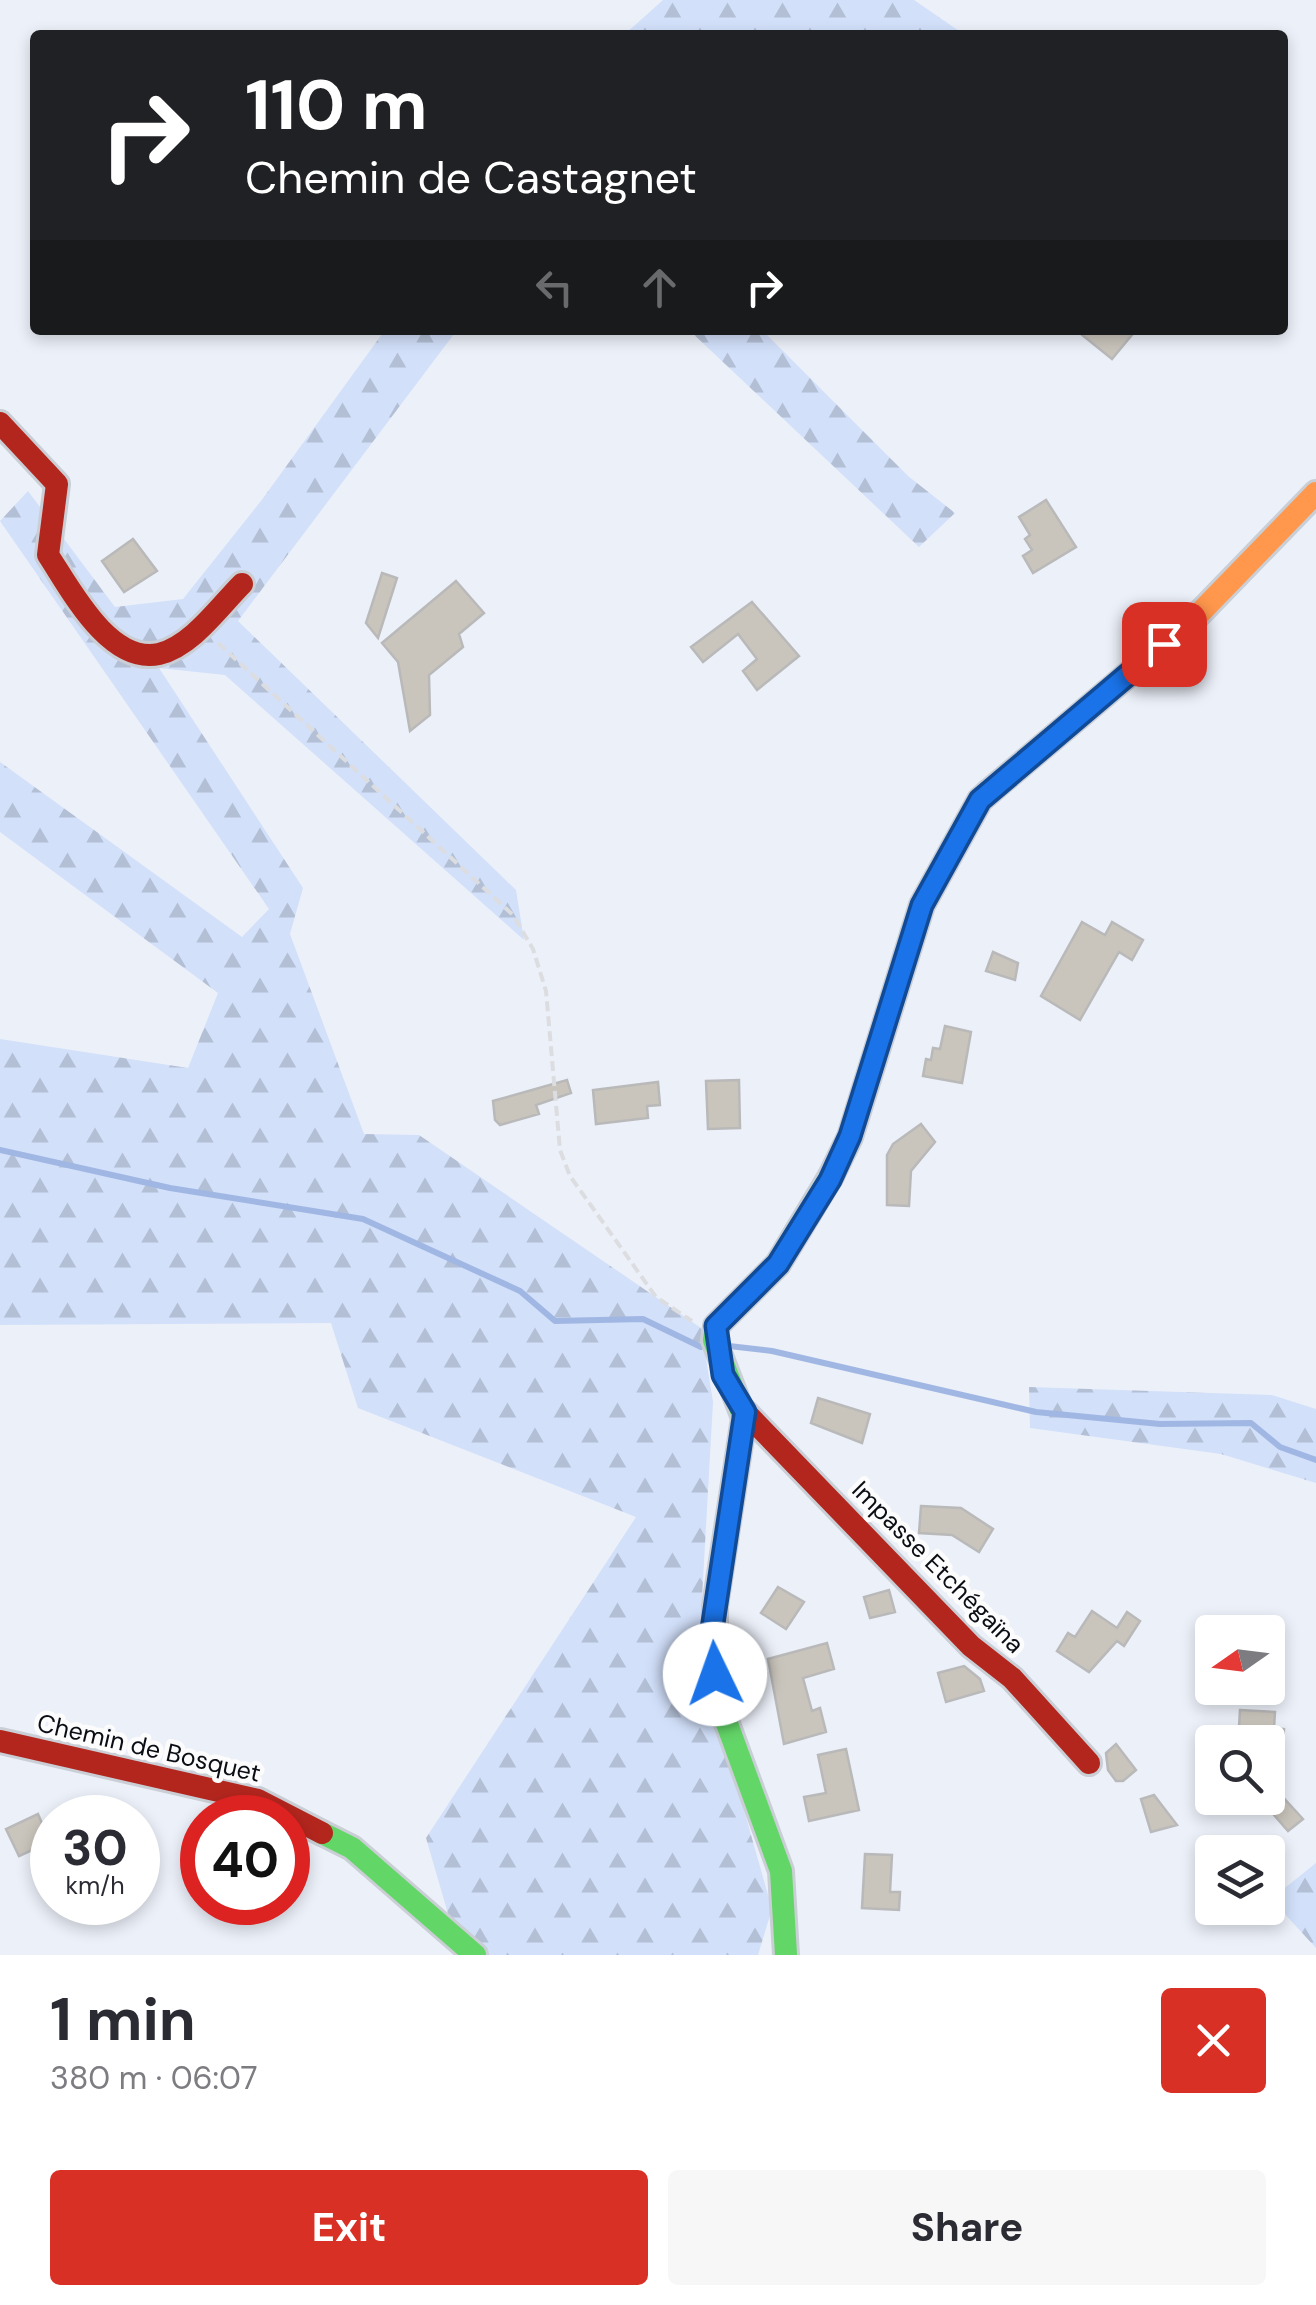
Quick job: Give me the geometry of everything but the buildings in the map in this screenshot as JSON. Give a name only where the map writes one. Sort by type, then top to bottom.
[{"type":"street","points":[[0,423],[56,484],[48,555],[84,610],[124,648],[139,656],[160,654],[199,625],[242,584]]},
{"type":"street","points":[[716,1326],[778,1264],[830,1180],[850,1136],[922,905],[980,800],[1194,619],[1316,493]]},
{"type":"street","name":"Impasse Etchégaïna","points":[[716,1326],[723,1375],[745,1412],[971,1646],[1012,1678],[1090,1763]]},
{"type":"street","points":[[745,1412],[711,1636],[726,1722],[782,1874],[786,1955]]},
{"type":"street","name":"Chemin de Bosquet","points":[[0,1741],[258,1800],[352,1848],[475,1955]]},
{"type":"path","points":[[199,625],[513,915],[533,949],[546,991],[560,1150],[570,1176],[656,1297],[684,1319],[716,1326]]},
{"type":"green space","points":[[663,0],[914,0],[958,30],[630,30]]},
{"type":"green space","points":[[381,335],[453,335],[238,621],[516,890],[524,940],[225,675],[159,668],[303,888],[290,934],[364,1134],[419,1135],[701,1328],[713,1402],[699,1651],[772,1909],[758,1955],[460,1955],[426,1838],[636,1517],[358,1408],[331,1323],[0,1325],[0,1039],[188,1068],[218,993],[0,832],[0,762],[242,937],[269,909],[0,521],[28,491],[115,607],[183,599],[261,501]]},
{"type":"green space","points":[[694,335],[767,335],[908,476],[955,513],[919,547]]},
{"type":"green space","points":[[1029,1387],[1272,1395],[1316,1409],[1316,1483],[1221,1454],[1030,1428]]},
{"type":"green space","points":[[1316,1863],[1316,1948],[1285,1914],[1285,1888]]},
{"type":"waterway","points":[[0,1150],[170,1188],[363,1219],[520,1291],[555,1321],[643,1319],[701,1347]]},
{"type":"waterway","points":[[729,1346],[772,1351],[1036,1412],[1160,1424],[1251,1423],[1280,1447],[1316,1460]]},
{"type":"traffic: fast","points":[[786,1955],[781,1871],[726,1721],[715,1668],[715,1606],[744,1418],[714,1340],[716,1326],[778,1264],[831,1176]]},
{"type":"traffic: fast","points":[[322,1833],[352,1848],[475,1955]]},
{"type":"traffic: slow","points":[[989,792],[1194,619],[1316,493]]},
{"type":"traffic: jam","points":[[0,423],[57,484],[48,555],[93,621],[124,648],[141,654],[171,650],[194,634],[242,584]]},
{"type":"traffic: jam","points":[[831,1176],[850,1137],[922,905],[980,800],[989,792]]},
{"type":"traffic: jam","points":[[745,1412],[971,1646],[1012,1678],[1089,1763]]},
{"type":"traffic: jam","points":[[0,1741],[258,1800],[322,1833]]},
{"type":"route","points":[[715,1674],[711,1636],[745,1412],[723,1375],[714,1336],[716,1326],[778,1264],[830,1180],[850,1136],[912,928],[949,849],[980,800],[1164,644]]}]
